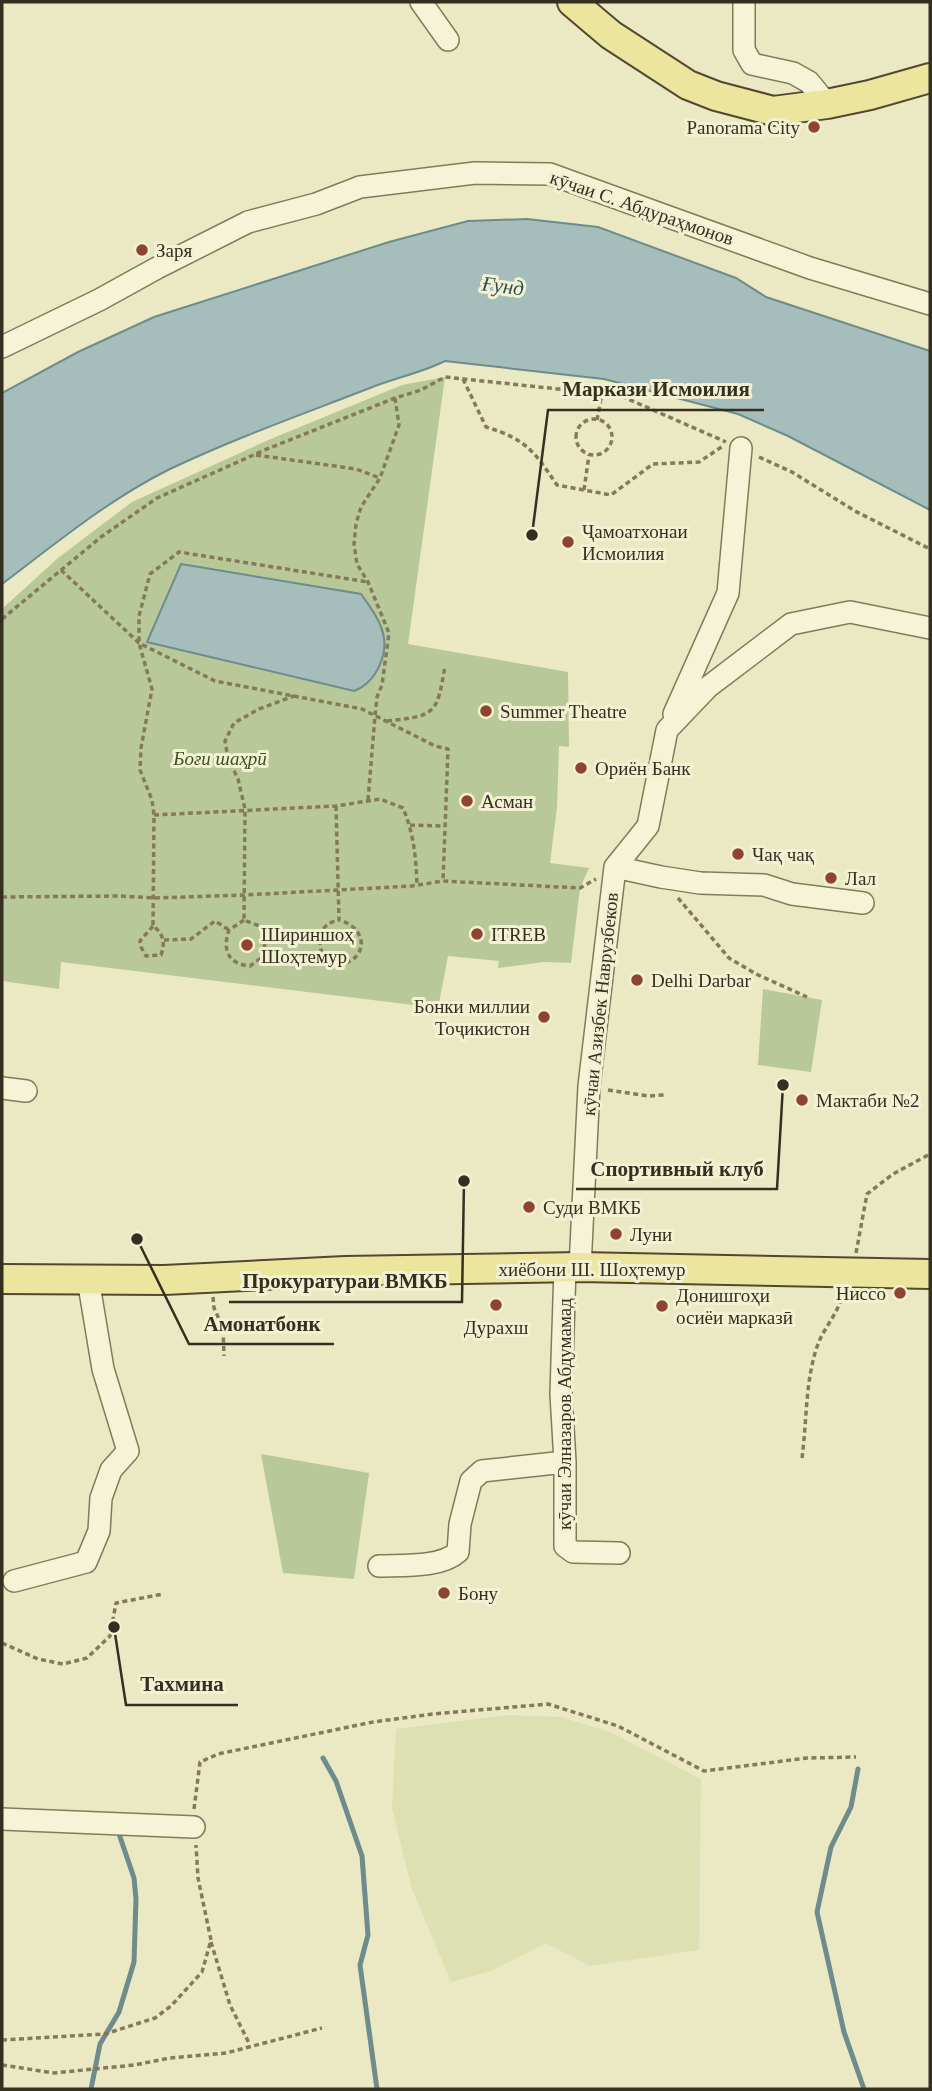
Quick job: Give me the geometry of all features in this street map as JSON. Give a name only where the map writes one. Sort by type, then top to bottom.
[{"type":"main road","points":[[572,2],[611,35],[688,85],[716,96],[773,111],[870,96],[930,78]]},
{"type":"main road","name":"хиёбони Ш. Шоҳтемур","points":[[2,1279],[164,1280],[345,1271],[572,1267],[930,1274]]},
{"type":"street","points":[[421,2],[448,40]]},
{"type":"street","points":[[744,2],[744,50],[752,64],[793,73],[809,82],[827,104]]},
{"type":"street","name":"кӯчаи С. Абдураҳмонов","points":[[2,347],[248,222],[316,204],[360,187],[475,173],[550,174],[810,268],[930,304]]},
{"type":"street","points":[[615,867],[648,826],[667,730],[728,593],[741,448]]},
{"type":"street","points":[[667,730],[708,687],[791,624],[850,612],[930,628]]},
{"type":"street","name":"кӯчаи Азизбек Наврузбеков","points":[[572,1267],[589,1086],[615,867],[700,883],[764,886],[792,894],[863,903]]},
{"type":"street","points":[[2,1088],[26,1091]]},
{"type":"street","name":"кӯчаи Элназаров Абдумамад","points":[[572,1267],[561,1394],[565,1462],[565,1546],[573,1552],[619,1553]]},
{"type":"street","points":[[13,1581],[86,1562],[99,1531],[101,1498],[111,1470],[128,1451],[103,1369],[88,1279]]},
{"type":"street","points":[[379,1566],[451,1559],[458,1552],[460,1524],[471,1481],[482,1471],[565,1462]]},
{"type":"street","points":[[2,1819],[194,1827]]},
{"type":"path","points":[[2,619],[60,569],[157,498],[254,455],[421,390],[445,377],[558,389],[603,388],[728,443],[699,462],[653,464],[611,495],[557,485],[536,453],[510,435],[486,427],[463,379]]},
{"type":"path","points":[[597,420],[603,388]]},
{"type":"path","points":[[368,800],[377,697],[382,685],[389,633],[358,564],[354,544],[361,507],[380,478],[399,425],[395,398]]},
{"type":"path","points":[[597,420],[606,424],[611,432],[611,442],[607,450],[598,455],[589,455],[580,449],[576,439],[578,428],[586,421],[597,420]]},
{"type":"path","points":[[741,448],[792,472],[855,511],[930,549]]},
{"type":"path","points":[[254,455],[356,468],[380,478]]},
{"type":"path","points":[[584,490],[589,455]]},
{"type":"path","points":[[153,926],[160,932],[163,940],[161,955],[146,956],[140,941],[153,926],[154,815],[152,800],[140,770],[141,748],[152,689],[139,643],[139,616],[150,574],[178,552],[368,582]]},
{"type":"path","points":[[60,569],[139,643],[215,681],[362,709],[435,746],[448,749],[443,881]]},
{"type":"path","points":[[385,721],[424,716],[436,706],[445,666]]},
{"type":"path","points":[[244,920],[245,809],[225,741],[234,723],[259,709],[296,696]]},
{"type":"path","points":[[154,815],[336,806],[380,799],[403,808],[416,852],[417,885]]},
{"type":"path","points":[[336,806],[339,920]]},
{"type":"path","points":[[410,825],[444,827]]},
{"type":"path","points":[[2,897],[154,898],[245,895],[417,885],[443,881],[580,888],[615,867]]},
{"type":"path","points":[[661,877],[729,958],[756,974],[807,997]]},
{"type":"path","points":[[244,920],[262,927],[265,936],[264,956],[250,966],[234,963],[228,957],[226,939],[229,930],[244,920]]},
{"type":"path","points":[[339,920],[356,928],[360,949],[353,961],[337,965],[323,957],[320,935],[327,925],[339,920]]},
{"type":"path","points":[[163,940],[191,939],[215,921],[229,930]]},
{"type":"path","points":[[589,1086],[649,1096],[664,1094]]},
{"type":"path","points":[[802,1458],[814,1358],[819,1341],[839,1309],[867,1194],[893,1174],[930,1154]]},
{"type":"path","points":[[212,1278],[214,1308],[223,1328],[224,1356]]},
{"type":"path","points":[[2,1643],[38,1659],[63,1664],[87,1658],[110,1636],[116,1603],[163,1594]]},
{"type":"path","points":[[250,2045],[230,2005],[211,1940],[198,1878],[193,1815],[201,1762],[218,1754],[373,1722],[548,1704],[618,1726],[704,1771],[807,1758],[856,1756]]},
{"type":"path","points":[[2,2040],[105,2034],[155,2018],[171,2006],[202,1972],[211,1940]]},
{"type":"path","points":[[2,2065],[54,2073],[226,2053],[322,2028]]},
{"type":"green space","name":"Боғи шаҳрӣ","points":[[445,377],[408,644],[568,672],[569,747],[559,746],[557,807],[550,863],[589,868],[580,888],[571,963],[544,962],[498,968],[499,961],[448,956],[438,1008],[61,962],[59,989],[2,981],[2,609],[58,558],[132,502],[273,438],[402,385]]},
{"type":"green space","points":[[763,989],[822,1000],[811,1072],[758,1065]]},
{"type":"green space","points":[[261,1454],[369,1473],[354,1579],[283,1573]]},
{"type":"green space","points":[[508,1715],[561,1717],[610,1732],[701,1779],[699,1950],[590,1966],[546,1943],[491,1971],[451,1982],[412,1889],[392,1808],[396,1729]]},
{"type":"water","name":"Ғунд","points":[[527,219],[598,227],[736,278],[766,297],[930,351],[930,510],[788,436],[738,414],[604,379],[445,361],[271,426],[168,470],[103,509],[2,584],[2,393],[78,352],[154,317],[389,242],[468,221]]},
{"type":"water","points":[[181,564],[361,594],[377,618],[384,636],[380,665],[369,681],[354,691],[147,642]]},
{"type":"waterway","points":[[323,1758],[336,1781],[362,1856],[368,1935],[360,1965],[377,2089]]},
{"type":"waterway","points":[[858,1769],[851,1807],[831,1847],[817,1912],[844,2032],[864,2089]]},
{"type":"waterway","points":[[91,2089],[100,2044],[119,2012],[134,1962],[134,1878],[118,1831]]},
{"type":"place","name":"Panorama City","points":[[814,127]]},
{"type":"place","name":"Заря","points":[[142,250]]},
{"type":"place","name":"Маркази Исмоилия","points":[[532,535]]},
{"type":"place","name":"Ҷамоатхонаи Исмоилия","points":[[568,542]]},
{"type":"place","name":"Summer Theatre","points":[[486,711]]},
{"type":"place","name":"Ориён Банк","points":[[581,768]]},
{"type":"place","name":"Асман","points":[[467,801]]},
{"type":"place","name":"Чақ чақ","points":[[738,854]]},
{"type":"place","name":"Лал","points":[[831,878]]},
{"type":"place","name":"ITREB","points":[[477,934]]},
{"type":"place","name":"Шириншоҳ Шоҳтемур","points":[[247,945]]},
{"type":"place","name":"Delhi Darbar","points":[[637,980]]},
{"type":"place","name":"Бонки миллии Тоҷикистон","points":[[544,1017]]},
{"type":"place","name":"Спортивный клуб","points":[[783,1085]]},
{"type":"place","name":"Мактаби №2","points":[[802,1100]]},
{"type":"place","name":"Прокуратураи ВМКБ","points":[[464,1181]]},
{"type":"place","name":"Суди ВМКБ","points":[[529,1207]]},
{"type":"place","name":"Луни","points":[[616,1234]]},
{"type":"place","name":"Амонатбонк","points":[[137,1239]]},
{"type":"place","name":"Ниссо","points":[[900,1293]]},
{"type":"place","name":"Дурахш","points":[[496,1305]]},
{"type":"place","name":"Донишгоҳи осиёи марказӣ","points":[[662,1306]]},
{"type":"place","name":"Бону","points":[[444,1593]]},
{"type":"place","name":"Тахмина","points":[[114,1627]]}]
